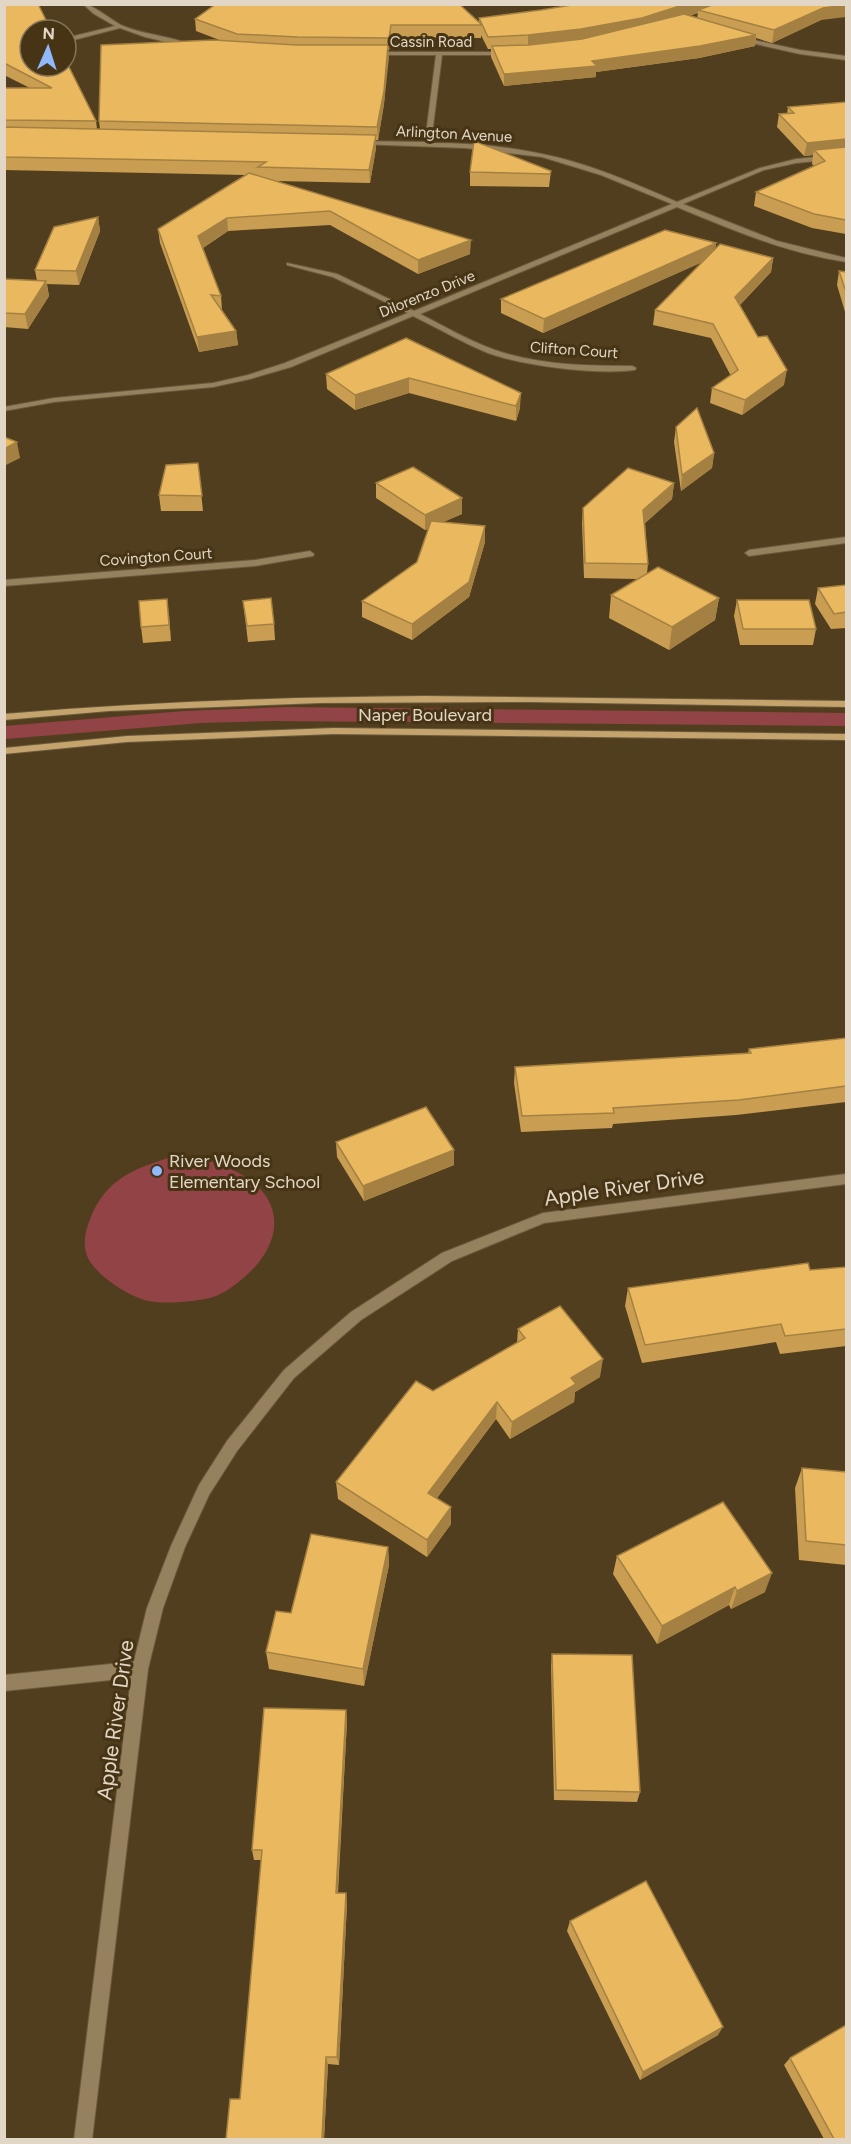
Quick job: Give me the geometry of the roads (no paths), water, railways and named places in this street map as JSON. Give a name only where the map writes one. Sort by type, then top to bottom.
[{"type":"main road","name":"Naper Boulevard","points":[[4,717],[175,704],[283,699],[846,704]]},
{"type":"main road","name":"Naper Boulevard","points":[[4,751],[127,739],[334,731],[846,737]]},
{"type":"street","points":[[85,4],[105,20],[117,26],[162,40],[198,46]]},
{"type":"street","points":[[78,37],[117,26]]},
{"type":"street","points":[[733,37],[771,46],[846,58]]},
{"type":"street","name":"Cassin Road","points":[[369,54],[508,53]]},
{"type":"street","points":[[428,145],[439,55]]},
{"type":"street","name":"Arlington Avenue","points":[[353,143],[492,148],[538,154],[593,171],[789,248],[846,260]]},
{"type":"street","name":"Dilorenzo Drive","points":[[4,409],[54,400],[213,385],[250,377],[288,365],[415,314],[675,205],[780,164],[846,156]]},
{"type":"street","name":"Clifton Court","points":[[289,264],[335,275],[490,351],[513,358],[564,366],[632,368]]},
{"type":"street","points":[[749,553],[846,540]]},
{"type":"street","name":"Covington Court","points":[[4,583],[255,563],[309,554]]},
{"type":"street","name":"Apple River Drive","points":[[83,2139],[140,1669],[155,1608],[178,1546],[204,1490],[232,1446],[289,1374],[356,1316],[447,1257],[543,1218],[846,1179]]},
{"type":"street","points":[[4,1683],[140,1669]]},
{"type":"place","name":"River Woods Elementary School","points":[[157,1171]]}]
